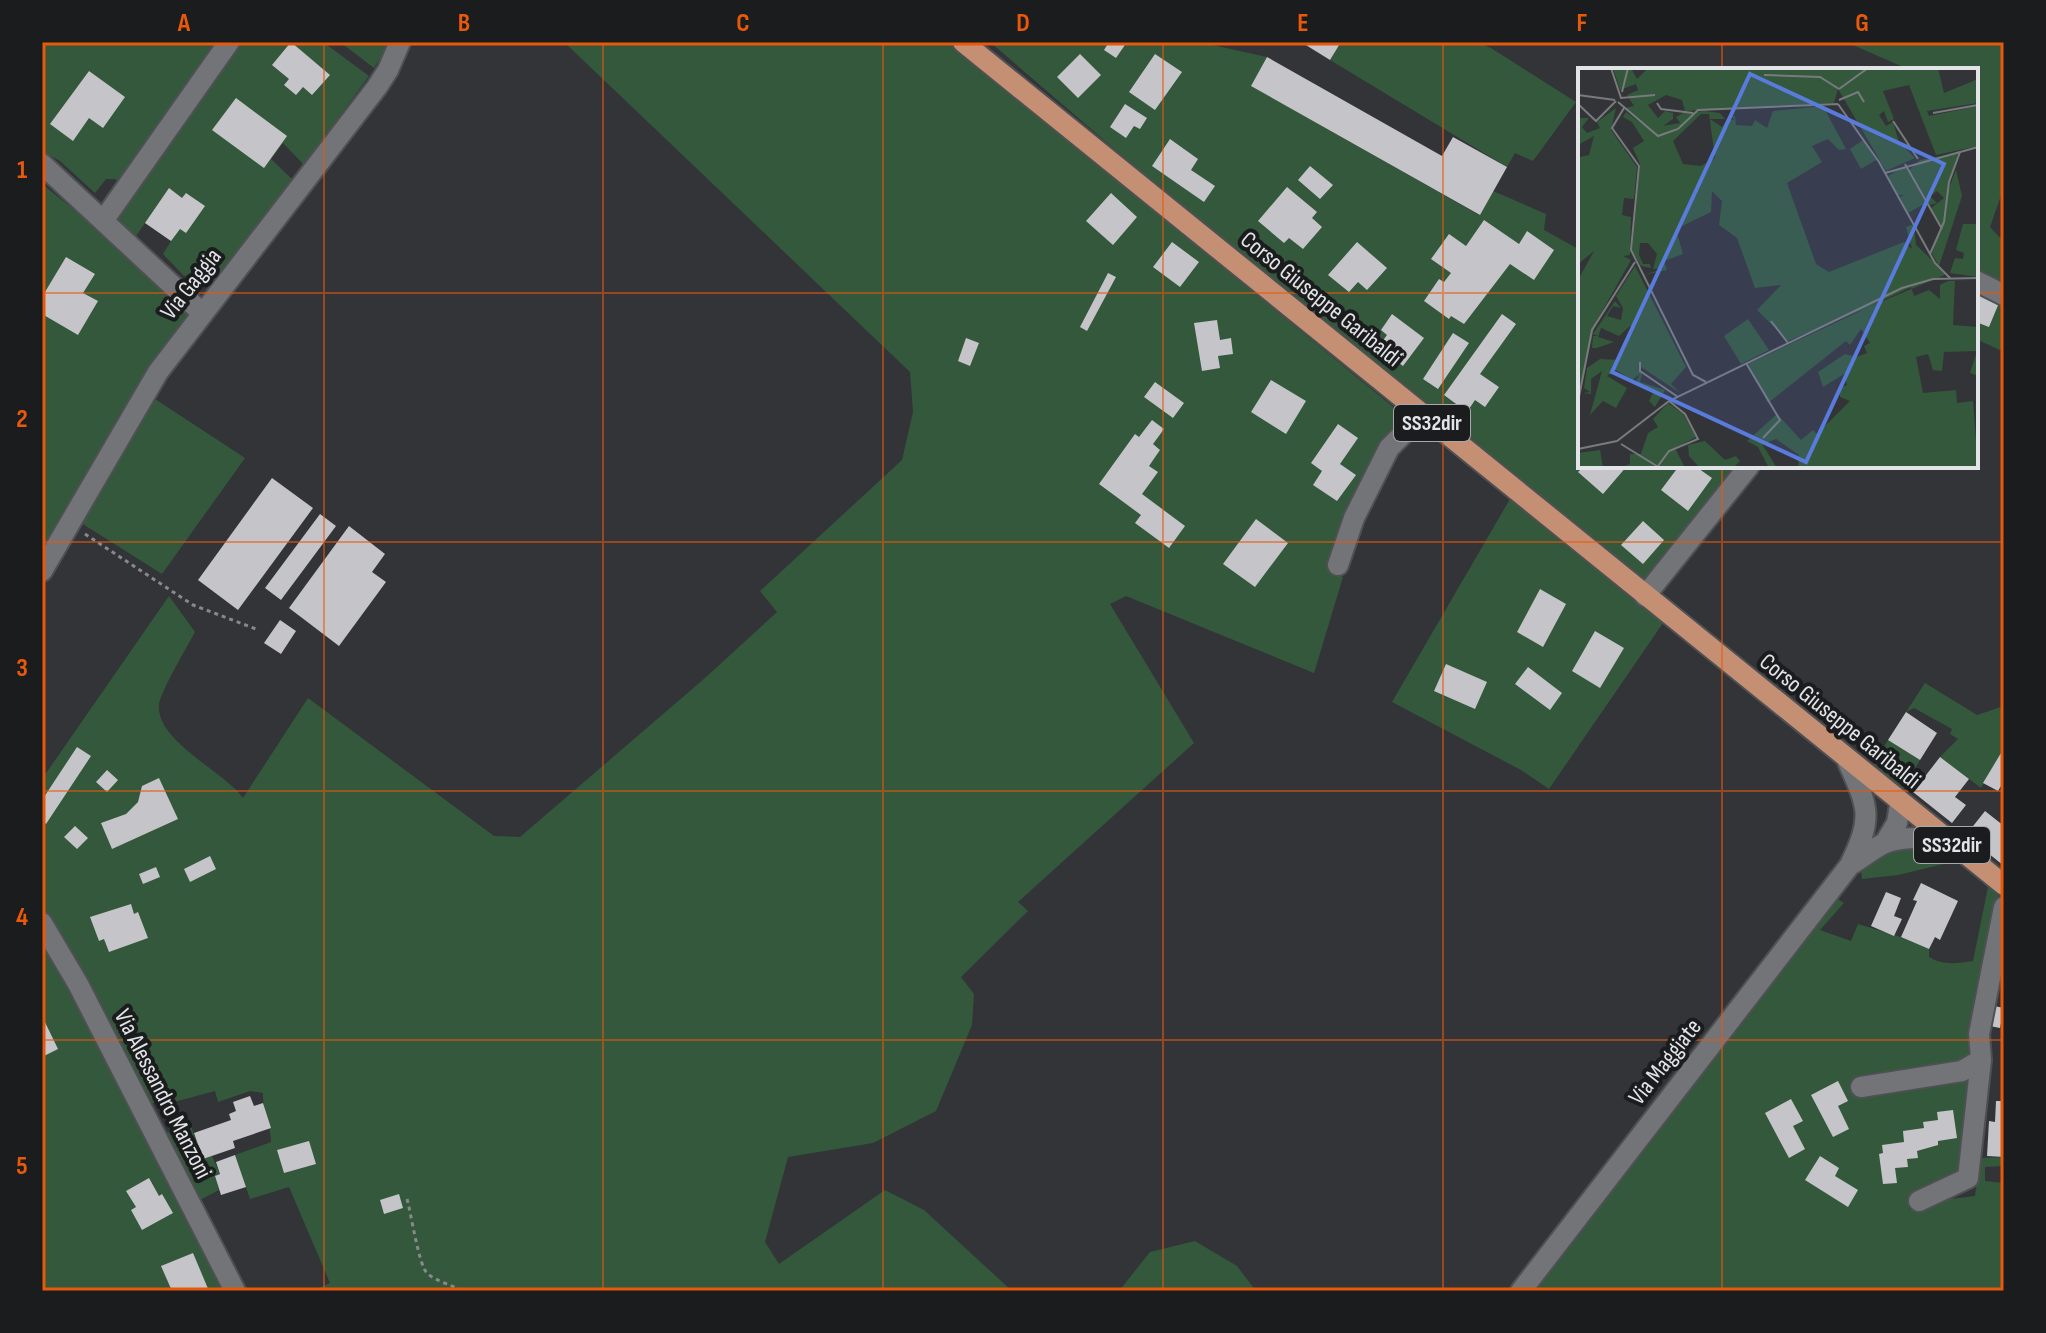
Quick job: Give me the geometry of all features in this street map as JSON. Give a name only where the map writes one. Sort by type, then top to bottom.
[{"type":"main road","name":"Corso Giuseppe Garibaldi","points":[[963,42],[1848,762],[2004,885]]},
{"type":"street","points":[[103,221],[229,42]]},
{"type":"street","name":"Via Gaggia","points":[[42,571],[158,372],[377,87],[400,42]]},
{"type":"street","points":[[42,164],[202,313]]},
{"type":"street","points":[[1978,282],[2004,295]]},
{"type":"street","points":[[1338,565],[1354,518],[1389,448],[1422,415]]},
{"type":"street","points":[[1645,596],[1747,468]]},
{"type":"street","points":[[1848,762],[1865,798],[1866,824]]},
{"type":"street","points":[[1866,824],[1900,804]]},
{"type":"street","points":[[1885,843],[1897,823],[1900,804]]},
{"type":"street","name":"Via Maggiate","points":[[1521,1291],[1850,865],[1866,824]]},
{"type":"street","name":"Via Maggiate","points":[[1850,865],[1885,843],[1904,839],[1936,838],[1947,841]]},
{"type":"street","points":[[1919,1201],[1968,1178],[1981,1060],[1979,1034],[2004,907]]},
{"type":"street","name":"Via Alessandro Manzoni","points":[[42,923],[78,984],[235,1291]]},
{"type":"street","points":[[1861,1087],[1962,1071],[1981,1060]]},
{"type":"path","points":[[69,524],[193,605],[256,629]]},
{"type":"path","points":[[407,1199],[420,1261],[427,1274],[462,1291]]},
{"type":"green space","points":[[42,42],[223,42],[122,184],[115,179],[106,179],[95,193],[60,161],[42,151]]},
{"type":"green space","points":[[235,42],[323,42],[369,76],[304,165],[283,143],[271,159],[296,183],[212,286],[198,274],[184,276],[163,254],[171,241],[145,223],[134,239],[111,218]]},
{"type":"green space","points":[[340,42],[391,42],[374,68]]},
{"type":"green space","points":[[564,42],[949,42],[1409,420],[1335,550],[1330,571],[1343,577],[1314,673],[1126,596],[1110,604],[1194,743],[1018,902],[1028,911],[961,977],[974,994],[972,1025],[936,1111],[873,1143],[788,1157],[765,1242],[779,1264],[885,1190],[924,1210],[1012,1291],[313,1291],[330,1283],[289,1187],[250,1199],[235,1155],[271,1142],[263,1093],[250,1091],[218,1102],[215,1091],[174,1102],[171,1094],[148,1106],[42,910],[42,779],[169,596],[195,632],[161,698],[161,718],[179,743],[243,798],[308,698],[494,836],[520,837],[777,612],[760,591],[902,460],[913,412],[910,372]]},
{"type":"green space","points":[[990,42],[1199,42],[1267,57],[1252,86],[1479,215],[1493,191],[1546,214],[1544,230],[1578,249],[1578,468],[1738,468],[1645,585],[1234,252]]},
{"type":"green space","points":[[1341,42],[1476,42],[1491,48],[1576,102],[1533,161],[1515,153],[1507,167],[1330,60]]},
{"type":"green space","points":[[1846,42],[2004,42],[2004,187],[1990,227],[2004,242],[2004,352],[1978,340],[1978,68],[1905,68]]},
{"type":"green space","points":[[42,184],[107,236],[191,315],[156,361],[42,549]]},
{"type":"green space","points":[[152,397],[245,458],[162,574],[78,521]]},
{"type":"green space","points":[[1510,499],[1663,623],[1549,789],[1521,770],[1392,702]]},
{"type":"green space","points":[[1925,683],[1977,715],[2004,706],[2004,748],[1981,788],[1940,757],[1958,739],[1950,734],[1952,729],[1914,708],[1906,712]]},
{"type":"green space","points":[[1888,740],[1920,760],[1903,789],[1871,769]]},
{"type":"green space","points":[[1897,844],[1947,851],[1948,863],[1898,875],[1862,879],[1861,870],[1867,862]]},
{"type":"green space","points":[[1988,887],[2000,897],[1969,1053],[1973,1081],[1963,1173],[1908,1198],[1910,1210],[1941,1200],[1975,1196],[1980,1158],[2004,1157],[2004,1166],[1985,1167],[1985,1181],[2004,1183],[2004,1291],[1534,1291],[1675,1103],[1838,899],[1844,903],[1820,930],[1851,941],[1858,924],[1929,949],[1929,957],[1934,960],[1956,963],[1973,961]]},
{"type":"green space","points":[[42,931],[229,1291],[42,1291]]},
{"type":"green space","points":[[187,1115],[203,1159],[212,1156],[220,1174],[215,1176],[219,1190],[198,1201],[166,1133],[172,1130],[171,1121]]},
{"type":"green space","points":[[1195,1241],[1237,1266],[1256,1291],[1119,1291],[1150,1252]]},
{"type":"building","points":[[291,42],[330,75],[312,95],[303,87],[296,95],[284,85],[289,79],[272,65]]},
{"type":"building","points":[[1109,42],[1127,42],[1116,58],[1104,50]]},
{"type":"building","points":[[1301,42],[1341,42],[1330,60]]},
{"type":"building","points":[[1080,54],[1101,75],[1078,98],[1057,77]]},
{"type":"building","points":[[1155,54],[1182,72],[1155,110],[1129,92]]},
{"type":"building","points":[[1267,57],[1442,156],[1453,137],[1507,167],[1480,215],[1251,86]]},
{"type":"building","points":[[89,71],[125,97],[103,128],[89,118],[73,141],[50,124]]},
{"type":"building","points":[[236,98],[287,136],[264,168],[212,130]]},
{"type":"building","points":[[1125,104],[1147,118],[1140,129],[1134,126],[1126,138],[1110,127]]},
{"type":"building","points":[[1170,139],[1198,159],[1191,170],[1215,186],[1204,202],[1152,166]]},
{"type":"building","points":[[1310,166],[1333,185],[1320,199],[1298,180]]},
{"type":"building","points":[[1287,187],[1317,212],[1312,218],[1322,227],[1303,249],[1289,238],[1284,243],[1258,221]]},
{"type":"building","points":[[169,188],[182,198],[186,193],[205,206],[186,233],[180,229],[171,241],[145,223]]},
{"type":"building","points":[[1111,193],[1137,217],[1113,245],[1086,221]]},
{"type":"building","points":[[1484,220],[1519,244],[1527,231],[1554,250],[1534,280],[1510,264],[1464,324],[1451,316],[1449,319],[1424,301],[1439,279],[1444,282],[1451,273],[1431,259],[1449,234],[1466,246]]},
{"type":"building","points":[[1172,242],[1199,262],[1180,287],[1153,267]]},
{"type":"building","points":[[1357,242],[1387,268],[1367,290],[1358,282],[1349,292],[1328,275]]},
{"type":"building","points":[[66,257],[95,274],[83,293],[98,301],[78,335],[42,314],[42,297]]},
{"type":"building","points":[[1108,273],[1116,277],[1087,331],[1080,327]]},
{"type":"building","points":[[1978,289],[2001,298],[1989,327],[1978,323]]},
{"type":"building","points":[[1392,314],[1424,338],[1403,366],[1378,347],[1387,335],[1381,330]]},
{"type":"building","points":[[1502,314],[1516,324],[1480,374],[1499,387],[1485,407],[1475,400],[1467,412],[1444,395]]},
{"type":"building","points":[[1217,320],[1220,340],[1231,338],[1233,354],[1218,356],[1220,368],[1202,371],[1194,323]]},
{"type":"building","points":[[1453,333],[1469,343],[1438,389],[1423,379]]},
{"type":"building","points":[[966,338],[979,343],[970,366],[958,361]]},
{"type":"building","points":[[1271,380],[1306,401],[1286,434],[1251,412]]},
{"type":"building","points":[[1155,382],[1184,403],[1173,418],[1144,397]]},
{"type":"building","points":[[1152,420],[1164,429],[1153,444],[1160,450],[1149,466],[1158,472],[1142,494],[1185,526],[1169,548],[1135,523],[1141,515],[1099,484],[1135,434],[1139,437]]},
{"type":"building","points":[[1338,424],[1358,438],[1340,464],[1356,475],[1337,501],[1313,485],[1322,471],[1311,463]]},
{"type":"building","points":[[1582,468],[1625,468],[1603,494],[1578,472]]},
{"type":"building","points":[[1678,468],[1698,468],[1712,478],[1688,511],[1661,490]]},
{"type":"building","points":[[272,478],[313,508],[238,610],[198,580]]},
{"type":"building","points":[[320,514],[336,526],[281,600],[265,588]]},
{"type":"building","points":[[1256,519],[1288,543],[1255,587],[1223,564]]},
{"type":"building","points":[[1643,521],[1664,540],[1643,564],[1621,545]]},
{"type":"building","points":[[349,526],[385,554],[372,572],[386,582],[339,646],[289,608]]},
{"type":"building","points":[[1540,589],[1566,604],[1543,647],[1517,632]]},
{"type":"building","points":[[280,620],[296,631],[281,654],[264,643]]},
{"type":"building","points":[[1595,631],[1624,648],[1600,688],[1572,671]]},
{"type":"building","points":[[1446,664],[1487,682],[1475,709],[1434,691]]},
{"type":"building","points":[[1528,667],[1562,693],[1550,710],[1515,684]]},
{"type":"building","points":[[1906,712],[1937,733],[1920,760],[1888,740]]},
{"type":"building","points":[[77,747],[91,756],[46,824],[42,821],[42,800]]},
{"type":"building","points":[[2004,748],[2004,781],[1998,791],[1983,783]]},
{"type":"building","points":[[1940,757],[1969,779],[1955,797],[1966,805],[1952,823],[1913,792]]},
{"type":"building","points":[[107,770],[118,780],[107,792],[96,782]]},
{"type":"building","points":[[159,778],[178,819],[112,849],[101,823],[126,814],[138,802],[142,786]]},
{"type":"building","points":[[1985,811],[2004,826],[2004,866],[1966,835]]},
{"type":"building","points":[[75,826],[88,838],[77,849],[64,837]]},
{"type":"building","points":[[210,856],[216,869],[190,882],[184,869]]},
{"type":"building","points":[[156,867],[160,877],[143,884],[139,874]]},
{"type":"building","points":[[1921,883],[1958,901],[1940,940],[1935,937],[1929,949],[1901,937],[1917,901],[1913,900]]},
{"type":"building","points":[[1886,892],[1901,898],[1894,916],[1902,919],[1894,936],[1871,926]]},
{"type":"building","points":[[131,904],[134,914],[138,912],[148,938],[109,952],[104,939],[99,941],[90,917]]},
{"type":"building","points":[[1989,1005],[2004,1008],[2000,1028],[1985,1025]]},
{"type":"building","points":[[42,1016],[58,1049],[42,1057]]},
{"type":"building","points":[[1838,1081],[1848,1101],[1838,1106],[1849,1129],[1833,1137],[1811,1095]]},
{"type":"building","points":[[250,1096],[254,1106],[263,1103],[271,1128],[233,1141],[235,1148],[203,1159],[194,1133],[231,1120],[229,1114],[236,1111],[233,1102]]},
{"type":"building","points":[[1791,1099],[1803,1121],[1793,1126],[1805,1149],[1789,1158],[1765,1113]]},
{"type":"building","points":[[1996,1101],[2004,1101],[2004,1157],[1987,1156],[1989,1121],[1995,1122]]},
{"type":"building","points":[[1953,1110],[1957,1138],[1938,1141],[1938,1145],[1917,1151],[1918,1158],[1907,1159],[1908,1167],[1895,1168],[1897,1183],[1883,1184],[1879,1154],[1883,1153],[1882,1145],[1904,1142],[1903,1131],[1924,1128],[1923,1122],[1938,1120],[1937,1112]]},
{"type":"building","points":[[309,1141],[316,1164],[284,1173],[277,1150]]},
{"type":"building","points":[[235,1155],[246,1187],[221,1195],[215,1176],[220,1174],[216,1162]]},
{"type":"building","points":[[1820,1156],[1839,1168],[1835,1176],[1858,1190],[1848,1207],[1805,1180]]},
{"type":"building","points":[[149,1178],[173,1213],[142,1230],[131,1210],[136,1207],[126,1191]]},
{"type":"building","points":[[399,1194],[403,1208],[384,1214],[380,1200]]},
{"type":"building","points":[[193,1253],[209,1291],[172,1291],[161,1266]]}]
